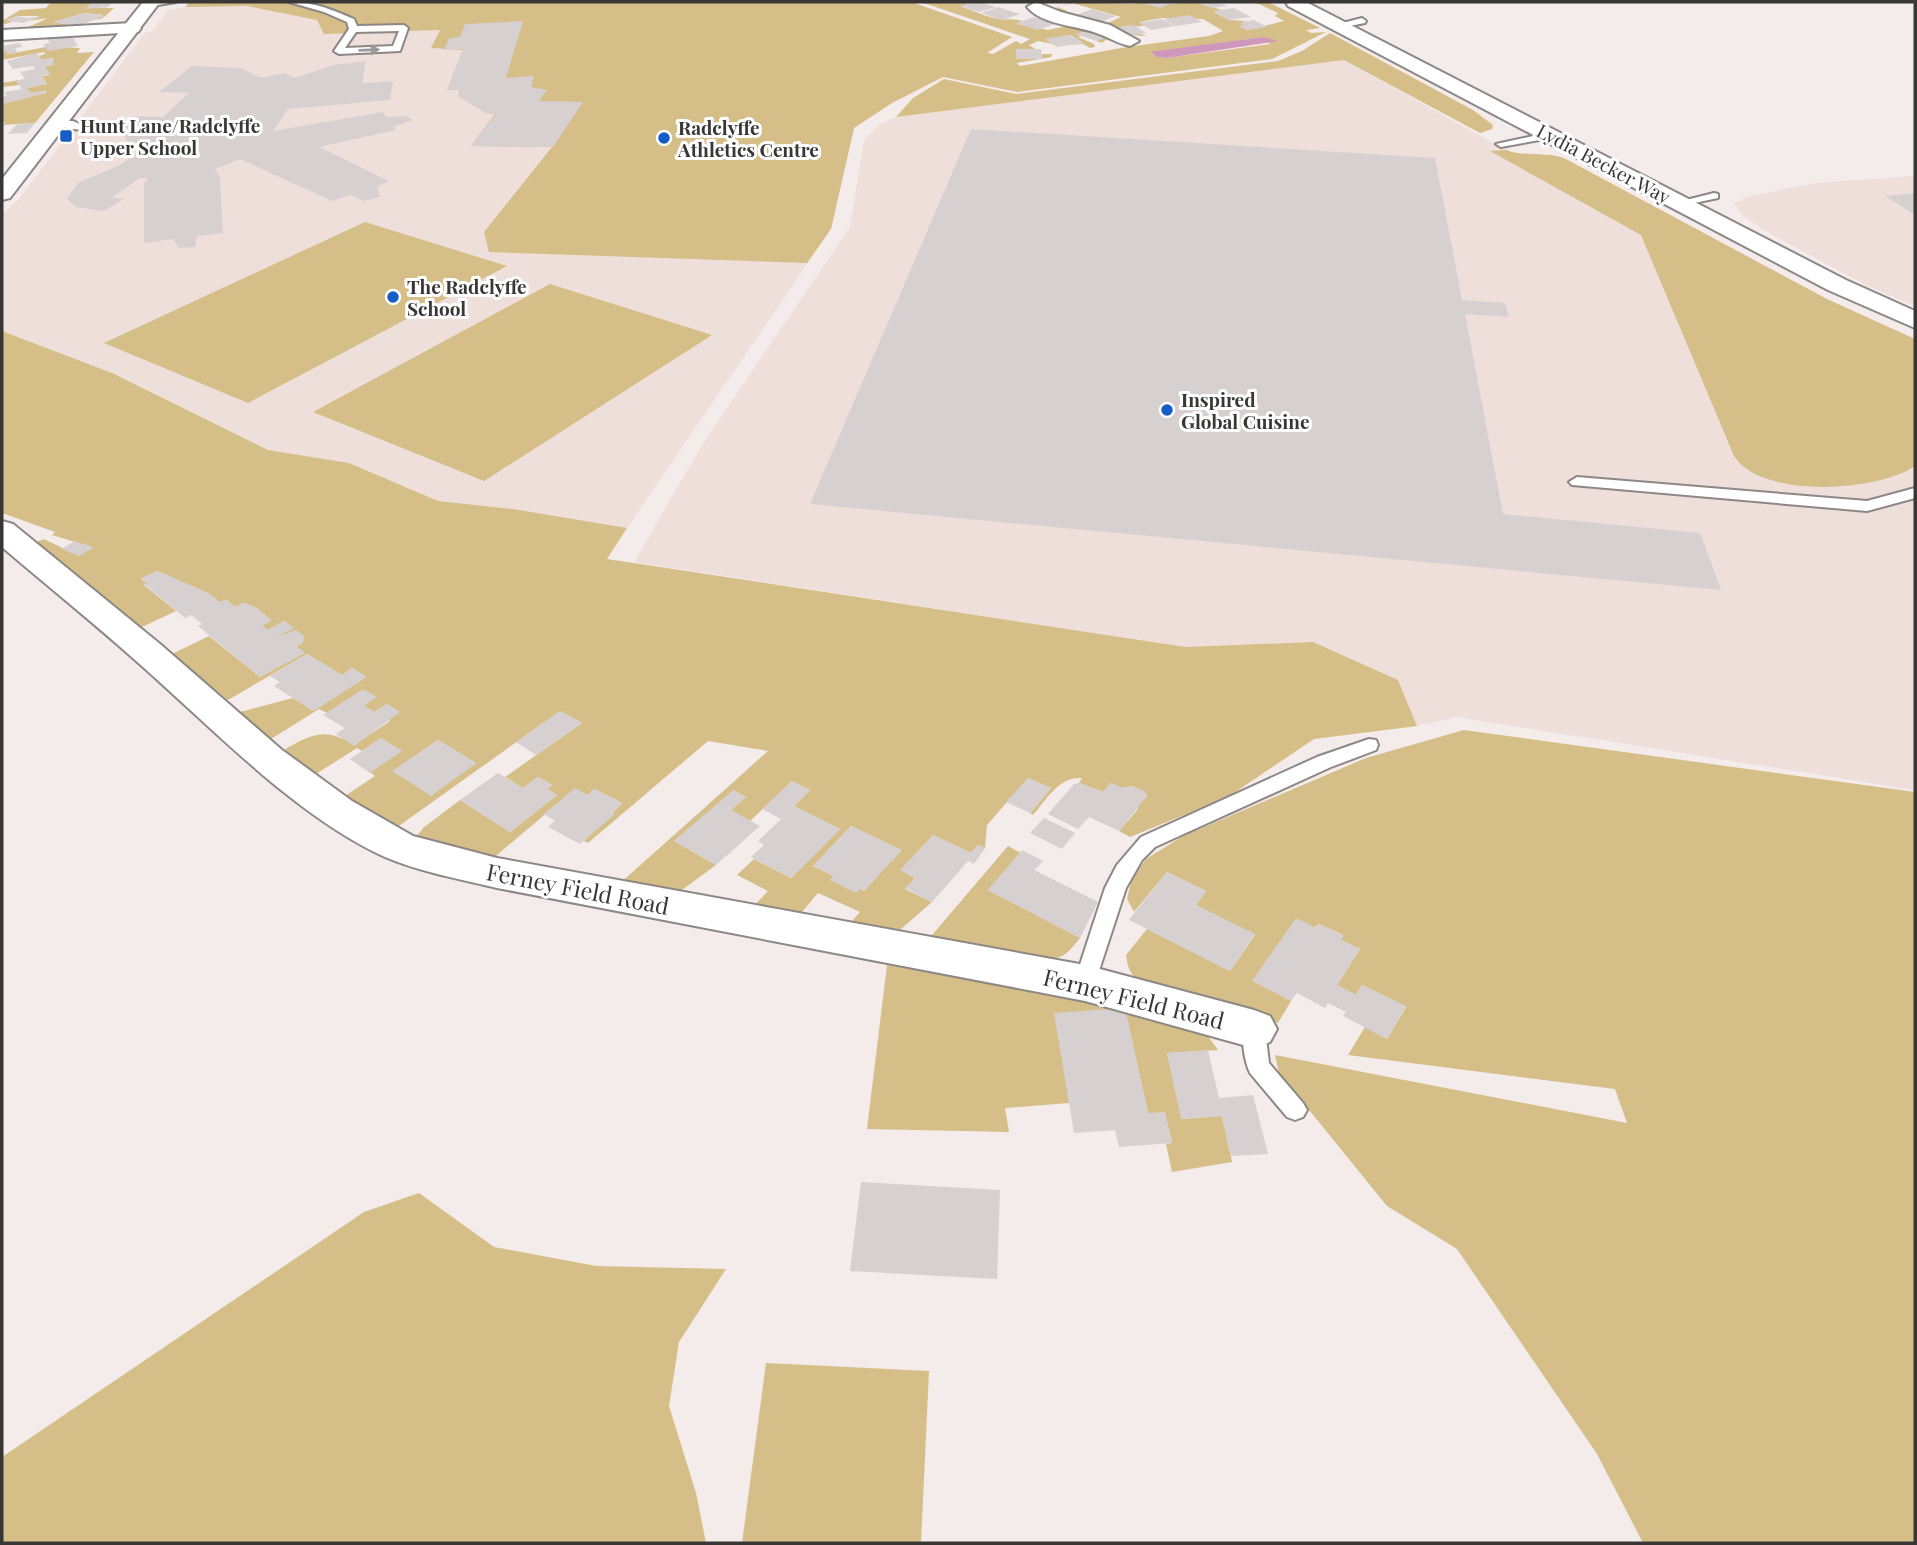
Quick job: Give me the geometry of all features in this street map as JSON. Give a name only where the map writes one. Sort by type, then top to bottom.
[{"type":"street","points":[[2,193],[152,2]]},
{"type":"street","points":[[1018,2],[1045,4],[1055,16],[1136,41],[1108,47]]},
{"type":"street","name":"Lydia Becker Way","points":[[1294,2],[1836,285],[1915,320]]},
{"type":"street","points":[[2,35],[132,28]]},
{"type":"street","name":"Ferney Field Road","points":[[2,531],[298,781],[338,811],[399,846],[497,873],[1084,983],[1254,1029]]},
{"type":"lane","points":[[152,2],[172,2]]},
{"type":"lane","points":[[293,2],[351,20],[351,31],[339,51],[397,49],[404,28],[351,31]]},
{"type":"lane","points":[[1339,25],[1362,21]]},
{"type":"lane","points":[[55,124],[81,127]]},
{"type":"lane","points":[[1502,144],[1552,135]]},
{"type":"lane","points":[[1680,203],[1714,196]]},
{"type":"lane","points":[[1577,482],[1867,506],[1915,493]]},
{"type":"lane","points":[[1084,983],[1118,883],[1136,852],[1148,842],[1324,762],[1369,745]]},
{"type":"lane","points":[[1254,1029],[1258,1066],[1295,1110]]},
{"type":"shaded area","points":[[51,2],[92,2],[87,8],[114,8],[100,19],[95,19],[103,15],[84,13],[54,22],[77,26],[22,30],[48,18],[29,21],[39,17],[17,16],[7,20],[12,22],[5,24],[2,21],[20,10],[46,8]]},
{"type":"shaded area","name":"The Radclyffe School","points":[[189,2],[911,2],[1012,37],[892,103],[854,128],[831,229],[627,528],[513,509],[438,501],[349,463],[268,450],[112,373],[2,331],[2,214],[18,200],[145,33],[152,31],[168,10],[185,7]]},
{"type":"shaded area","name":"Radclyffe Athletics Centre","points":[[189,2],[911,2],[1012,37],[987,53],[993,54],[1016,41],[1021,44],[1030,39],[921,2],[962,2],[968,4],[962,7],[990,17],[1022,21],[1017,24],[1048,30],[1071,25],[1108,38],[1102,43],[1096,41],[1105,37],[1086,31],[1077,34],[1094,44],[1095,47],[1090,48],[1083,44],[1070,45],[1083,43],[1071,35],[1046,39],[1053,44],[1038,41],[1029,45],[1035,49],[1016,49],[1016,58],[1040,59],[1017,63],[1020,66],[1209,36],[1223,31],[1203,19],[1162,18],[1140,22],[1145,26],[1120,27],[1147,36],[1131,35],[1108,23],[1121,17],[1072,3],[1061,6],[1072,2],[1142,2],[1160,7],[1202,2],[1197,3],[1222,10],[1214,12],[1229,20],[1248,21],[1242,22],[1245,25],[1240,26],[1247,30],[1284,21],[1275,16],[1278,13],[1259,4],[1247,2],[1268,2],[1320,28],[1306,30],[1311,33],[1326,32],[1272,59],[1017,92],[943,77],[892,103],[854,128],[831,229],[807,263],[489,252],[484,232],[552,147],[471,146],[495,114],[486,113],[458,96],[460,90],[447,90],[463,50],[431,48],[440,30],[324,34],[317,20],[247,6],[186,7]],"holes":[[[1263,37],[1270,44],[1167,58],[1151,53]]]},
{"type":"shaded area","points":[[1330,33],[1473,110],[1493,125],[1492,129],[1480,133],[1344,60],[896,117],[913,98],[944,79],[1016,94],[1278,61],[1302,51]]},
{"type":"shaded area","points":[[1263,37],[1278,41],[1167,58],[1157,57],[1150,52]]},
{"type":"shaded area","points":[[46,47],[80,48],[77,53],[94,52],[35,123],[2,125],[5,123],[2,120],[2,104],[46,93],[31,93],[27,88],[21,89],[47,84],[42,76],[49,75],[45,66],[53,65],[46,62],[54,60],[42,60],[39,56],[45,54],[44,52],[2,60],[2,52],[6,51],[8,54]]},
{"type":"shaded area","points":[[1042,54],[1052,54],[1051,57],[1042,59]]},
{"type":"shaded area","points":[[1344,60],[1513,154],[1915,360],[1915,790],[1456,717],[1417,726],[1398,680],[1313,642],[1186,647],[634,562],[704,442],[850,227],[864,141],[880,124],[896,117]]},
{"type":"shaded area","points":[[41,76],[19,85],[2,87],[2,83]]},
{"type":"shaded area","points":[[1507,150],[1564,158],[1827,299],[1915,339],[1915,466],[1897,475],[1874,481],[1820,487],[1793,485],[1768,479],[1748,470],[1734,456],[1641,235],[1490,151]]},
{"type":"shaded area","points":[[1915,176],[1915,306],[1866,285],[1765,231],[1742,215],[1734,203],[1751,196],[1815,183]]},
{"type":"shaded area","points":[[365,222],[507,266],[248,403],[104,343]]},
{"type":"shaded area","points":[[550,284],[712,335],[484,481],[313,412]]},
{"type":"shaded area","points":[[2,331],[112,373],[268,450],[349,463],[438,501],[513,509],[627,528],[607,559],[1186,647],[1313,642],[1398,680],[1417,726],[1314,739],[1228,797],[1130,837],[1119,831],[1147,796],[1144,791],[1132,786],[1122,788],[1111,783],[1103,792],[1079,783],[1082,778],[1074,778],[1054,790],[1033,815],[1030,813],[1051,788],[1028,778],[987,825],[985,848],[978,845],[971,853],[933,835],[901,870],[915,878],[905,889],[932,902],[893,936],[847,927],[860,912],[818,893],[797,918],[749,911],[768,891],[737,875],[754,859],[791,878],[840,829],[794,806],[810,790],[792,781],[750,821],[731,810],[746,797],[733,791],[674,841],[716,865],[671,898],[617,886],[768,751],[708,741],[588,843],[584,841],[622,803],[594,789],[587,795],[575,789],[491,860],[416,837],[423,828],[460,800],[510,832],[557,795],[547,789],[552,785],[538,777],[523,788],[505,777],[582,723],[560,711],[396,828],[345,796],[375,776],[370,772],[401,751],[381,738],[362,751],[357,748],[316,774],[284,750],[303,740],[326,734],[354,745],[399,712],[387,704],[374,712],[364,706],[327,713],[319,709],[271,739],[240,712],[293,698],[313,711],[366,677],[352,668],[342,675],[307,654],[228,700],[172,654],[209,636],[260,677],[304,653],[296,646],[302,643],[275,637],[293,628],[284,621],[268,630],[262,626],[271,620],[255,607],[243,603],[235,607],[226,600],[186,619],[219,602],[210,594],[157,571],[141,579],[147,583],[144,585],[176,611],[140,628],[36,542],[44,539],[79,556],[92,547],[52,535],[55,532],[2,513]],"holes":[[[438,740],[476,763],[431,795],[393,771]],[[851,826],[901,850],[864,891],[813,866]]]},
{"type":"shaded area","points":[[1464,730],[1915,792],[1915,1543],[1643,1543],[1597,1454],[1457,1249],[1387,1206],[1279,1073],[1275,1055],[1627,1123],[1615,1089],[1348,1055],[1365,1027],[1387,1039],[1406,1007],[1362,985],[1356,995],[1337,985],[1360,949],[1341,940],[1343,935],[1319,924],[1253,981],[1291,1001],[1278,1023],[1158,990],[1130,971],[1126,955],[1147,929],[1230,971],[1255,935],[1196,905],[1206,891],[1167,872],[1134,912],[1127,899],[1131,881],[1146,859],[1183,836],[1366,758]]},
{"type":"shaded area","points":[[1008,846],[1021,853],[988,890],[1080,938],[1060,957],[1030,960],[927,941]]},
{"type":"shaded area","points":[[887,965],[1125,1008],[1205,1032],[1218,1050],[1167,1053],[1182,1119],[1222,1116],[1232,1162],[1172,1172],[1166,1144],[1172,1143],[1165,1113],[1148,1113],[1125,1009],[1069,1103],[1005,1108],[1009,1132],[867,1129]]},
{"type":"shaded area","points":[[419,1193],[494,1247],[596,1266],[726,1269],[679,1342],[669,1406],[696,1493],[706,1543],[2,1543],[2,1457],[364,1212]]},
{"type":"shaded area","points":[[766,1363],[929,1371],[921,1543],[742,1543]]},
{"type":"building","points":[[92,2],[113,2],[108,7],[86,9]]},
{"type":"building","points":[[975,2],[996,7],[979,12],[960,6]]},
{"type":"building","points":[[1139,2],[1173,2],[1160,8]]},
{"type":"building","points":[[1219,2],[1227,6],[1213,8],[1196,3]]},
{"type":"building","points":[[998,7],[1020,14],[1002,20],[981,13]]},
{"type":"building","points":[[1234,8],[1251,17],[1229,20],[1213,11]]},
{"type":"building","points":[[1092,9],[1116,16],[1100,22],[1076,15]]},
{"type":"building","points":[[84,13],[105,16],[77,26],[52,22]]},
{"type":"building","points":[[1189,15],[1202,22],[1176,26],[1164,19]]},
{"type":"building","points":[[17,16],[42,16],[23,23],[6,21]]},
{"type":"building","points":[[1034,17],[1055,24],[1037,30],[1016,23]]},
{"type":"building","points":[[1162,19],[1175,26],[1151,30],[1139,23]]},
{"type":"building","points":[[1254,20],[1267,27],[1247,30],[1239,26],[1245,25],[1240,23]]},
{"type":"building","points":[[523,21],[506,78],[534,76],[531,87],[547,90],[539,101],[583,102],[553,147],[471,146],[496,114],[486,113],[458,96],[461,90],[447,90],[463,49],[444,50],[449,38],[460,37],[465,24]]},
{"type":"building","points":[[1132,25],[1146,33],[1132,35],[1119,27]]},
{"type":"building","points":[[1086,31],[1106,38],[1096,41],[1076,34]]},
{"type":"building","points":[[71,35],[78,46],[48,51],[43,44],[50,43],[47,39]]},
{"type":"building","points":[[1071,35],[1083,43],[1057,47],[1045,39]]},
{"type":"building","points":[[20,43],[22,47],[15,48],[18,53],[2,52],[2,46]]},
{"type":"building","points":[[1016,49],[1041,49],[1042,59],[1016,59]]},
{"type":"building","points":[[37,53],[42,60],[52,58],[54,65],[45,66],[50,74],[42,76],[47,84],[27,88],[31,93],[47,93],[2,104],[2,96],[7,96],[4,92],[22,89],[16,81],[25,79],[20,72],[35,69],[33,66],[13,69],[7,61]]},
{"type":"building","points":[[366,61],[362,83],[393,81],[390,100],[288,109],[273,131],[383,112],[386,117],[407,116],[412,120],[393,127],[396,130],[319,147],[389,181],[377,187],[380,197],[364,201],[350,195],[332,201],[240,159],[215,169],[220,177],[223,233],[197,236],[195,247],[179,248],[173,239],[144,243],[144,183],[148,178],[140,178],[111,198],[124,199],[104,211],[76,207],[67,199],[78,183],[120,165],[135,155],[162,148],[140,146],[127,141],[119,128],[126,120],[135,116],[163,117],[189,93],[159,92],[192,66],[240,68],[261,78],[285,73],[294,78],[334,65]]},
{"type":"building","points":[[35,123],[27,133],[8,134],[16,125]]},
{"type":"building","name":"Inspired Global Cuisine","points":[[971,129],[1435,158],[1462,300],[1505,303],[1509,317],[1465,314],[1503,514],[1700,533],[1721,590],[810,504]]},
{"type":"building","points":[[1915,193],[1915,215],[1885,196]]},
{"type":"building","points":[[75,541],[93,548],[79,556],[61,549]]},
{"type":"building","points":[[157,571],[210,594],[220,602],[226,599],[235,607],[243,603],[255,607],[272,620],[262,626],[268,630],[284,621],[294,628],[275,637],[296,630],[305,637],[302,644],[296,646],[305,653],[260,677],[198,626],[202,624],[191,615],[185,618],[144,584],[147,583],[141,578]]},
{"type":"building","points":[[307,654],[342,675],[352,668],[367,677],[313,711],[274,686],[280,682],[270,676]]},
{"type":"building","points":[[363,689],[377,697],[364,706],[374,712],[387,704],[400,712],[354,746],[336,734],[345,728],[323,715]]},
{"type":"building","points":[[560,711],[582,723],[536,755],[516,742]]},
{"type":"building","points":[[381,738],[402,751],[370,773],[350,759]]},
{"type":"building","points":[[438,740],[476,763],[431,796],[392,771]]},
{"type":"building","points":[[498,773],[523,788],[538,777],[553,785],[547,789],[557,795],[510,832],[460,800]]},
{"type":"building","points":[[1028,778],[1051,788],[1030,813],[1006,802]]},
{"type":"building","points":[[792,781],[810,790],[794,806],[840,829],[791,878],[751,857],[764,845],[758,841],[781,819],[762,809]]},
{"type":"building","points":[[1079,783],[1103,792],[1111,783],[1122,788],[1131,786],[1144,791],[1147,796],[1119,831],[1089,817],[1078,829],[1048,814],[1074,784]]},
{"type":"building","points":[[575,788],[587,795],[594,789],[622,803],[612,812],[615,814],[580,844],[548,827],[555,821],[544,814]]},
{"type":"building","points":[[733,790],[746,797],[731,810],[760,826],[716,865],[674,841]]},
{"type":"building","points":[[1044,818],[1075,833],[1062,849],[1030,833]]},
{"type":"building","points":[[851,826],[902,850],[864,891],[860,889],[856,893],[830,880],[833,876],[813,866]]},
{"type":"building","points":[[933,835],[971,853],[978,845],[985,848],[974,864],[968,861],[932,902],[905,888],[915,878],[900,870]]},
{"type":"building","points":[[1022,850],[1043,861],[1034,870],[1098,902],[1080,938],[988,890]]},
{"type":"building","points":[[1167,872],[1206,891],[1196,905],[1255,934],[1230,971],[1129,920]]},
{"type":"building","points":[[1296,918],[1316,928],[1319,924],[1344,936],[1341,940],[1360,949],[1337,985],[1356,995],[1362,985],[1406,1006],[1387,1039],[1343,1016],[1346,1012],[1328,1003],[1325,1008],[1297,993],[1291,1001],[1252,981]]},
{"type":"building","points":[[1125,1008],[1148,1113],[1165,1112],[1172,1143],[1119,1147],[1115,1130],[1074,1133],[1054,1013]]},
{"type":"building","points":[[1208,1050],[1219,1098],[1253,1095],[1268,1154],[1231,1156],[1222,1116],[1181,1119],[1167,1053]]},
{"type":"building","points":[[861,1182],[1000,1190],[997,1279],[850,1271]]},
{"type":"place","name":"Hunt Lane/Radclyffe Upper School","points":[[66,136]]},
{"type":"place","name":"Radclyffe Athletics Centre","points":[[664,138]]},
{"type":"place","name":"The Radclyffe School","points":[[393,297]]},
{"type":"place","name":"Inspired Global Cuisine","points":[[1167,410]]}]
